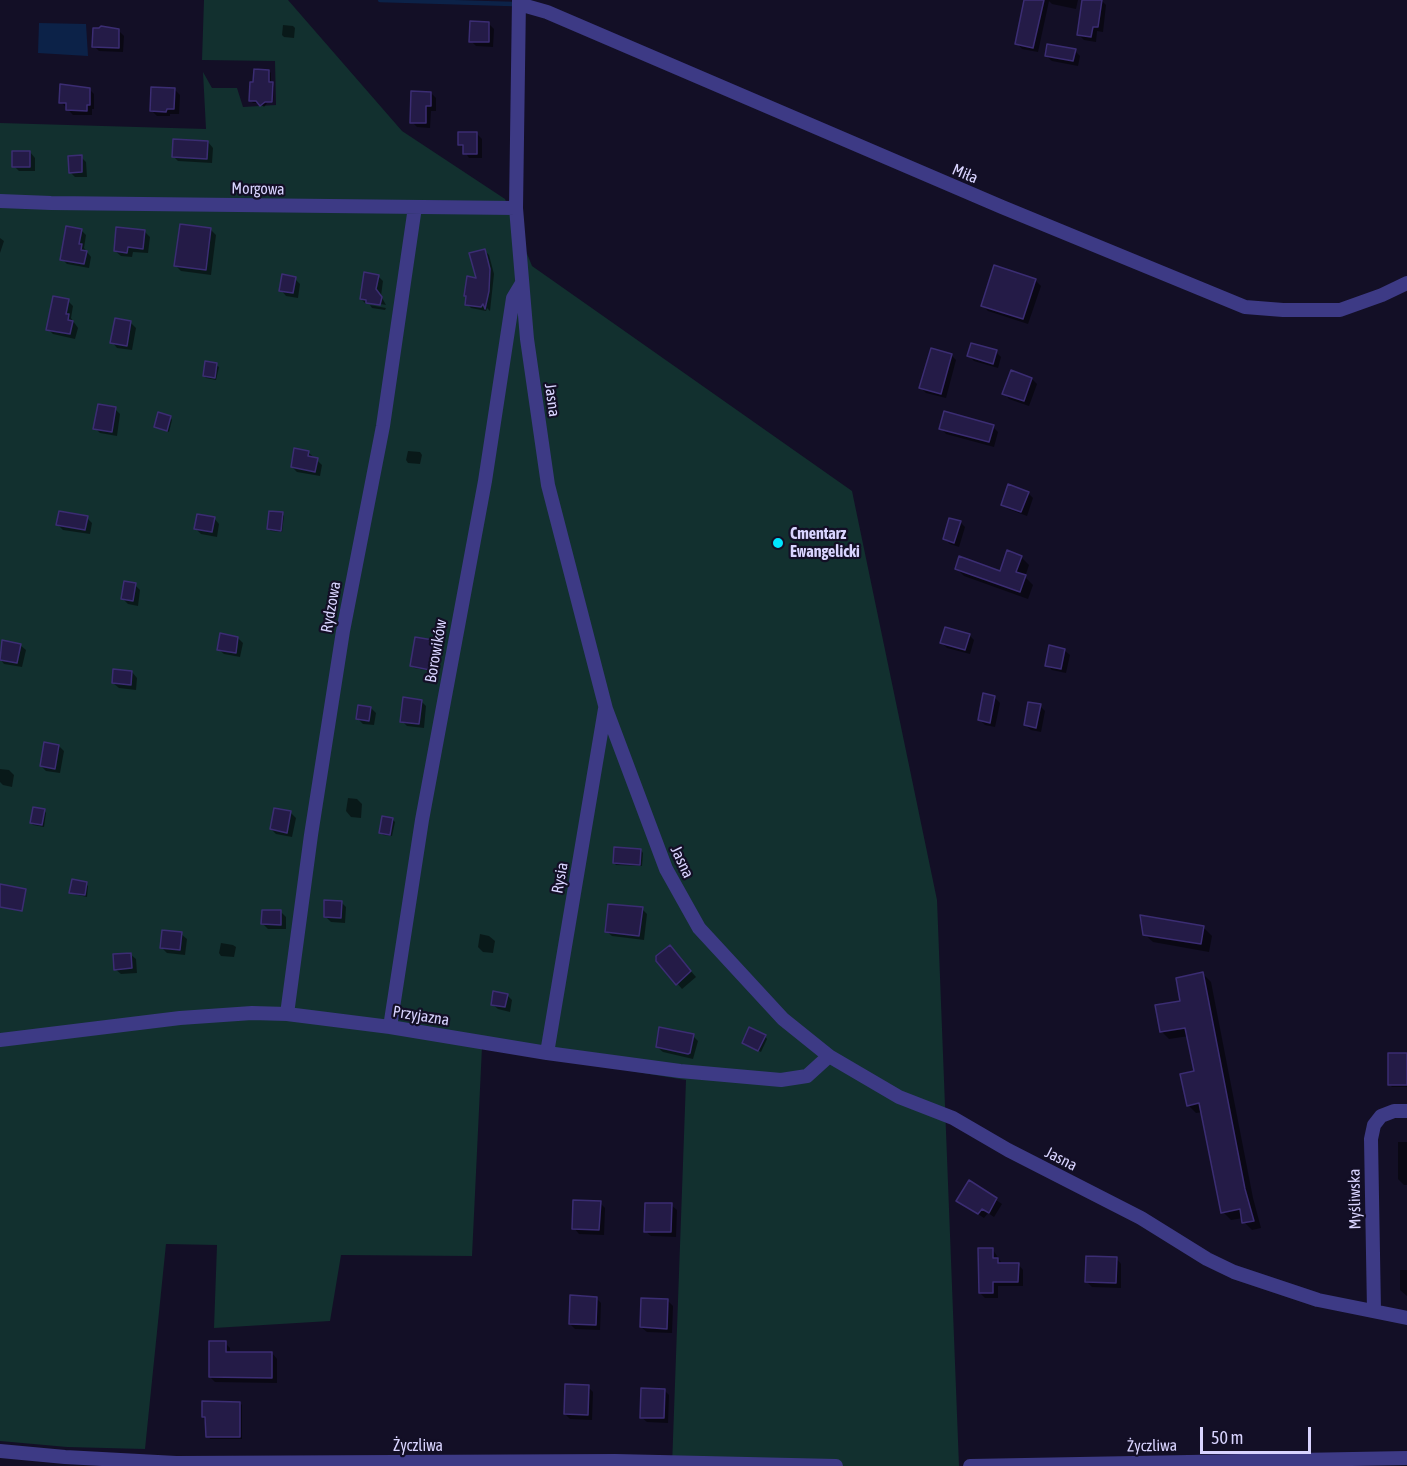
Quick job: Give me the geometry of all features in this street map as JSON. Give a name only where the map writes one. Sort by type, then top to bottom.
[{"type":"street","name":"Jasna","points":[[519,2],[516,76],[516,208],[527,339],[548,486],[606,709],[666,869],[699,928],[783,1019],[829,1056],[899,1097],[953,1118],[1008,1150],[1141,1218],[1185,1247],[1225,1268],[1318,1300],[1407,1318]]},
{"type":"street","name":"Miła","points":[[519,2],[1002,207],[1245,307],[1340,310],[1407,283]]},
{"type":"street","name":"Morgowa","points":[[0,201],[516,208]]},
{"type":"street","name":"Rydzowa","points":[[287,1014],[321,767],[343,631],[383,426],[415,207]]},
{"type":"street","name":"Borowików","points":[[390,1027],[422,820],[484,482],[513,298],[522,283]]},
{"type":"street","name":"Rysia","points":[[547,1053],[606,709]]},
{"type":"street","name":"Przyjazna","points":[[0,1040],[180,1018],[252,1013],[287,1014],[390,1027],[547,1053],[680,1071],[781,1080],[807,1076],[829,1056]]},
{"type":"street","name":"Myśliwska","points":[[1374,1311],[1371,1138],[1374,1125],[1381,1116],[1407,1111]]},
{"type":"street","name":"Życzliwa","points":[[0,1451],[65,1462],[615,1461],[836,1466]]},
{"type":"street","name":"Życzliwa","points":[[970,1466],[1407,1458]]},
{"type":"green space","points":[[204,0],[288,0],[402,131],[505,199],[532,266],[852,491],[937,900],[959,1466],[672,1466],[686,1080],[482,1047],[472,1256],[341,1255],[330,1321],[214,1328],[217,1245],[166,1244],[145,1449],[67,1447],[0,1441],[0,123],[206,129],[203,72],[212,88],[237,88],[243,107],[276,105],[275,61],[202,60]]},
{"type":"water","points":[[39,23],[86,24],[88,56],[38,53]]},
{"type":"building","points":[[1024,0],[1044,0],[1033,48],[1015,44]]},
{"type":"building","points":[[1082,0],[1102,0],[1098,27],[1093,27],[1091,37],[1077,35]]},
{"type":"building","points":[[470,21],[489,22],[489,42],[469,42]]},
{"type":"building","points":[[101,26],[119,29],[119,48],[92,47],[93,28]]},
{"type":"building","points":[[1047,44],[1076,49],[1073,61],[1045,56]]},
{"type":"building","points":[[254,69],[269,70],[269,82],[273,82],[272,102],[265,102],[260,106],[256,101],[249,101],[250,82],[253,82]]},
{"type":"building","points":[[60,84],[90,88],[90,105],[87,105],[87,111],[66,110],[66,103],[59,103]]},
{"type":"building","points":[[151,87],[175,88],[174,109],[167,109],[166,112],[150,111]]},
{"type":"building","points":[[411,91],[431,92],[431,106],[426,106],[426,123],[410,123]]},
{"type":"building","points":[[458,132],[477,132],[477,154],[463,154],[463,145],[458,145]]},
{"type":"building","points":[[173,139],[208,141],[207,159],[172,157]]},
{"type":"building","points":[[12,151],[30,151],[30,167],[12,167]]},
{"type":"building","points":[[82,155],[82,172],[69,173],[68,156]]},
{"type":"building","points":[[180,224],[211,228],[206,270],[174,266]]},
{"type":"building","points":[[66,226],[82,229],[79,244],[82,244],[81,250],[87,251],[84,264],[60,260]]},
{"type":"building","points":[[116,227],[145,230],[143,249],[128,247],[127,253],[114,251]]},
{"type":"building","points":[[485,249],[490,269],[485,309],[483,304],[481,307],[465,305],[466,296],[464,296],[467,276],[476,278],[469,253]]},
{"type":"building","points":[[994,265],[1036,279],[1023,319],[981,306]]},
{"type":"building","points":[[364,272],[379,275],[376,289],[382,297],[380,305],[366,303],[366,300],[360,299]]},
{"type":"building","points":[[282,274],[296,277],[293,293],[279,291]]},
{"type":"building","points":[[53,296],[69,299],[66,314],[69,314],[68,320],[73,321],[70,334],[46,330]]},
{"type":"building","points":[[115,318],[131,321],[127,346],[110,343]]},
{"type":"building","points":[[971,343],[997,350],[993,364],[967,356]]},
{"type":"building","points":[[931,348],[952,354],[941,394],[919,388]]},
{"type":"building","points":[[205,361],[217,363],[215,378],[203,376]]},
{"type":"building","points":[[1011,370],[1032,378],[1024,401],[1002,394]]},
{"type":"building","points":[[98,404],[116,407],[112,432],[93,429]]},
{"type":"building","points":[[944,411],[994,425],[989,442],[939,429]]},
{"type":"building","points":[[158,412],[171,416],[167,431],[154,427]]},
{"type":"building","points":[[294,448],[309,451],[308,456],[318,458],[315,472],[291,467]]},
{"type":"building","points":[[1008,484],[1029,492],[1021,512],[1001,505]]},
{"type":"building","points":[[59,511],[88,516],[85,530],[56,525]]},
{"type":"building","points":[[269,511],[283,512],[281,531],[267,529]]},
{"type":"building","points":[[197,514],[215,517],[212,532],[194,529]]},
{"type":"building","points":[[949,518],[961,521],[954,543],[943,539]]},
{"type":"building","points":[[1007,550],[1022,556],[1016,572],[1026,575],[1020,592],[955,569],[959,556],[1000,571]]},
{"type":"building","points":[[124,581],[136,583],[133,601],[121,599]]},
{"type":"building","points":[[945,627],[970,634],[965,650],[940,643]]},
{"type":"building","points":[[220,633],[238,637],[236,653],[217,650]]},
{"type":"building","points":[[415,637],[433,640],[430,670],[410,666]]},
{"type":"building","points":[[2,640],[21,644],[17,663],[0,660]]},
{"type":"building","points":[[1049,645],[1065,649],[1061,669],[1045,666]]},
{"type":"building","points":[[113,669],[132,671],[131,685],[112,683]]},
{"type":"building","points":[[983,693],[995,696],[990,723],[978,720]]},
{"type":"building","points":[[403,697],[422,700],[419,724],[400,722]]},
{"type":"building","points":[[1028,702],[1041,704],[1036,728],[1024,725]]},
{"type":"building","points":[[358,705],[371,707],[369,721],[356,719]]},
{"type":"building","points":[[44,742],[59,745],[55,769],[40,766]]},
{"type":"building","points":[[33,807],[45,809],[42,825],[30,823]]},
{"type":"building","points":[[274,808],[291,811],[287,833],[270,829]]},
{"type":"building","points":[[382,816],[393,818],[390,835],[379,833]]},
{"type":"building","points":[[614,847],[641,849],[640,865],[613,863]]},
{"type":"building","points":[[72,879],[87,882],[85,895],[69,893]]},
{"type":"building","points":[[0,884],[26,889],[22,911],[0,907]]},
{"type":"building","points":[[324,900],[342,901],[341,918],[324,917]]},
{"type":"building","points":[[608,904],[643,907],[639,936],[605,932]]},
{"type":"building","points":[[262,910],[281,910],[281,925],[261,924]]},
{"type":"building","points":[[1140,915],[1204,926],[1201,944],[1143,935]]},
{"type":"building","points":[[162,930],[182,932],[180,950],[160,948]]},
{"type":"building","points":[[670,945],[691,971],[676,985],[656,961],[656,956]]},
{"type":"building","points":[[131,953],[132,968],[114,970],[113,954]]},
{"type":"building","points":[[1203,972],[1245,1189],[1254,1221],[1242,1223],[1240,1209],[1221,1213],[1199,1103],[1187,1106],[1180,1074],[1194,1071],[1185,1028],[1160,1032],[1155,1005],[1180,1001],[1176,978]]},
{"type":"building","points":[[493,991],[508,994],[505,1007],[491,1005]]},
{"type":"building","points":[[659,1027],[694,1034],[690,1053],[656,1047]]},
{"type":"building","points":[[749,1027],[766,1035],[758,1051],[742,1043]]},
{"type":"building","points":[[1388,1053],[1407,1053],[1407,1085],[1388,1085]]},
{"type":"building","points":[[969,1180],[997,1198],[989,1213],[982,1209],[978,1214],[956,1201]]},
{"type":"building","points":[[573,1200],[601,1201],[599,1230],[572,1229]]},
{"type":"building","points":[[645,1203],[672,1203],[671,1232],[644,1232]]},
{"type":"building","points":[[978,1248],[993,1248],[993,1258],[998,1258],[998,1263],[1019,1263],[1018,1282],[993,1282],[993,1293],[979,1293]]},
{"type":"building","points":[[1086,1256],[1117,1257],[1116,1283],[1085,1282]]},
{"type":"building","points":[[570,1295],[597,1297],[596,1325],[569,1324]]},
{"type":"building","points":[[641,1298],[668,1299],[667,1329],[640,1327]]},
{"type":"building","points":[[209,1341],[226,1341],[226,1352],[272,1352],[272,1378],[209,1377]]},
{"type":"building","points":[[565,1384],[589,1385],[588,1415],[564,1414]]},
{"type":"building","points":[[641,1388],[665,1389],[664,1418],[640,1418]]},
{"type":"building","points":[[202,1401],[240,1402],[240,1437],[206,1437]]},
{"type":"waterway","points":[[380,0],[513,4]]},
{"type":"place","name":"Cmentarz Ewangelicki","points":[[778,543]]}]
